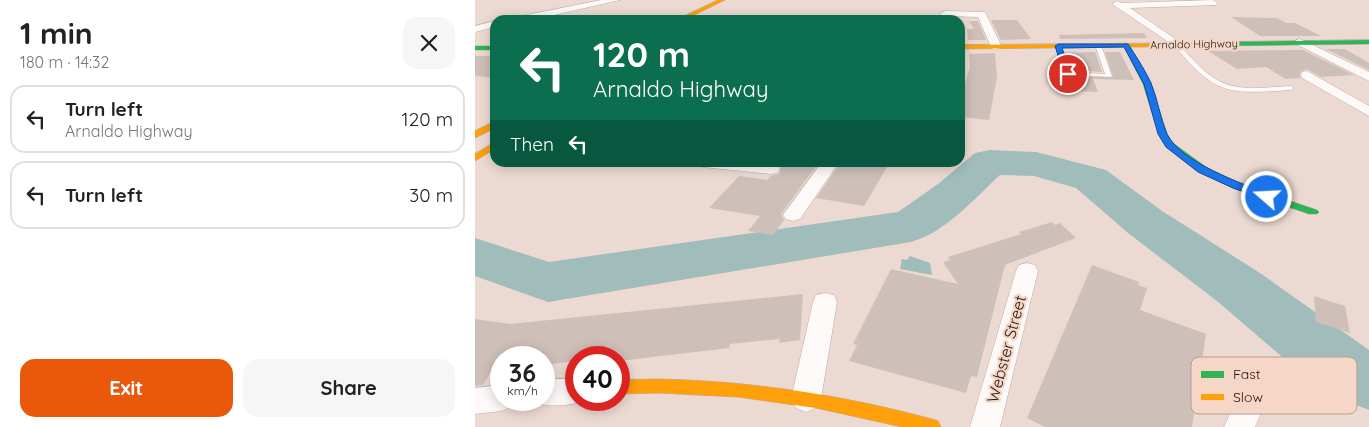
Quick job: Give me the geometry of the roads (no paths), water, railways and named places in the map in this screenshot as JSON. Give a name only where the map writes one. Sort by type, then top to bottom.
[{"type":"main road","points":[[690,15],[721,0]]},
{"type":"main road","points":[[709,15],[737,0]]},
{"type":"main road","name":"Arnaldo Highway","points":[[965,47],[1369,42]]},
{"type":"main road","points":[[1126,45],[1147,84],[1163,134],[1169,145],[1202,169],[1237,186],[1313,212]]},
{"type":"main road","points":[[475,48],[490,48]]},
{"type":"main road","points":[[475,135],[490,127]]},
{"type":"main road","points":[[475,158],[490,148]]},
{"type":"main road","points":[[630,386],[654,385],[738,389],[881,411],[932,427]]},
{"type":"street","points":[[542,15],[615,0]]},
{"type":"street","points":[[1115,3],[1213,3]]},
{"type":"street","points":[[1115,3],[1175,44]]},
{"type":"street","points":[[945,14],[983,14],[996,47]]},
{"type":"street","points":[[475,29],[490,25]]},
{"type":"street","points":[[1300,42],[1369,77]]},
{"type":"street","points":[[1307,75],[1369,112]]},
{"type":"street","points":[[755,167],[771,169]]},
{"type":"street","points":[[793,215],[827,167]]},
{"type":"street","name":"Webster Street","points":[[985,427],[1027,271]]},
{"type":"street","points":[[806,399],[825,302]]},
{"type":"street","points":[[475,401],[490,399]]},
{"type":"lane","points":[[1175,44],[1210,79],[1219,85],[1240,89],[1291,88]]},
{"type":"lane","points":[[1058,46],[1068,74],[1109,76],[1098,46]]},
{"type":"water","points":[[910,256],[930,263],[932,275],[900,269],[902,259],[907,260]]},
{"type":"waterway","points":[[475,256],[548,282],[911,226],[954,194],[990,162],[1036,164],[1091,179],[1145,222],[1237,286],[1328,357]]},
{"type":"waterway","points":[[1357,376],[1369,380]]}]
